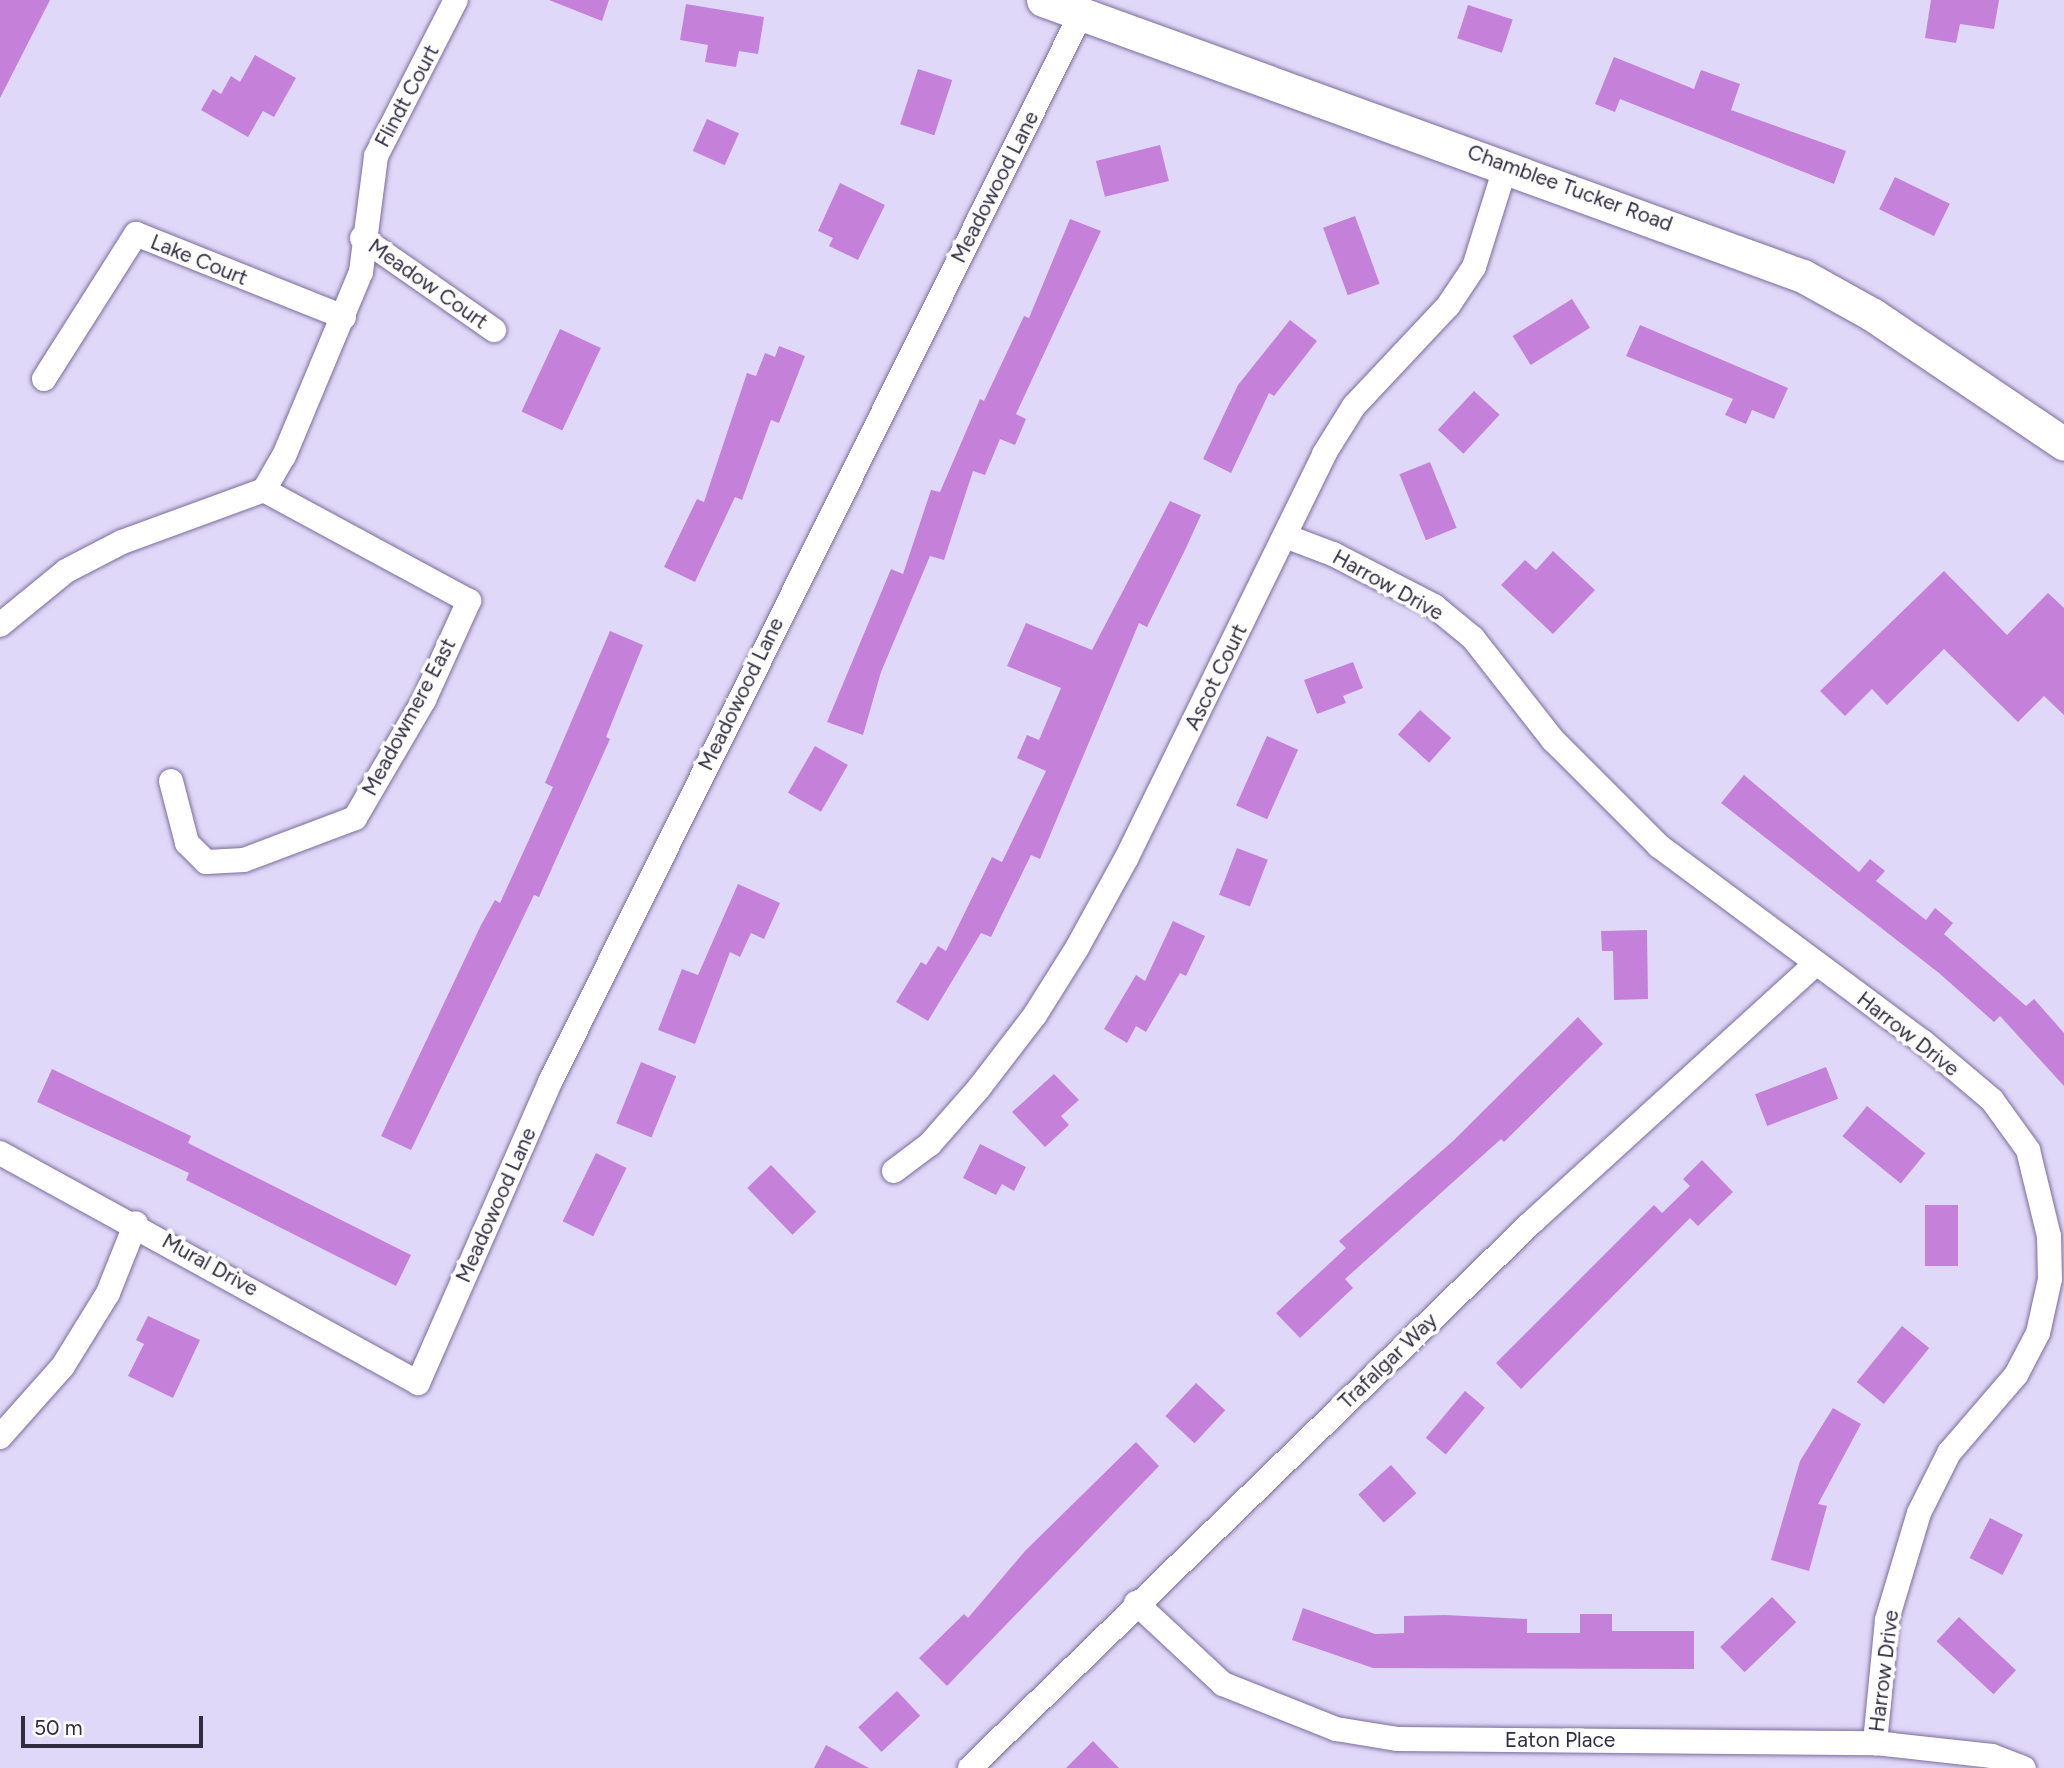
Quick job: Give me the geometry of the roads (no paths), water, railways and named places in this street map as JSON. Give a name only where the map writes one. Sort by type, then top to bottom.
[{"type":"main road","name":"Chamblee Tucker Road","points":[[1043,0],[1506,165],[1803,276],[1873,315],[2064,444]]},
{"type":"street","name":"Flindt Court","points":[[264,490],[344,317],[361,272],[362,238],[376,156],[456,0]]},
{"type":"street","name":"Meadowood Lane","points":[[418,1382],[551,1082],[1082,14]]},
{"type":"street","name":"Ascot Court","points":[[894,1171],[930,1144],[979,1088],[1035,1015],[1077,948],[1128,857],[1285,536],[1354,407],[1448,306],[1475,267],[1506,165]]},
{"type":"street","name":"Lake Court","points":[[44,379],[135,234],[344,317]]},
{"type":"street","name":"Meadow Court","points":[[362,238],[494,330]]},
{"type":"street","points":[[0,625],[65,571],[111,548],[264,490]]},
{"type":"street","name":"Meadowmere East","points":[[171,781],[187,843],[206,862],[244,860],[355,818],[424,700],[469,601],[264,490]]},
{"type":"street","name":"Harrow Drive","points":[[1285,536],[1333,554],[1434,606],[1474,638],[1553,740],[1659,846],[1992,1100],[2028,1150],[2049,1236],[2050,1279],[2038,1333],[2016,1375],[1949,1454],[1919,1513],[1887,1620],[1875,1743]]},
{"type":"street","name":"Trafalgar Way","points":[[970,1768],[1136,1603],[1532,1222],[1816,964]]},
{"type":"street","name":"Mural Drive","points":[[0,1153],[135,1223],[418,1382]]},
{"type":"street","points":[[0,1437],[63,1366],[108,1293],[135,1223]]},
{"type":"street","name":"Eaton Place","points":[[1136,1603],[1223,1684],[1336,1729],[1398,1738],[1875,1743],[1992,1756],[2024,1768]]}]
